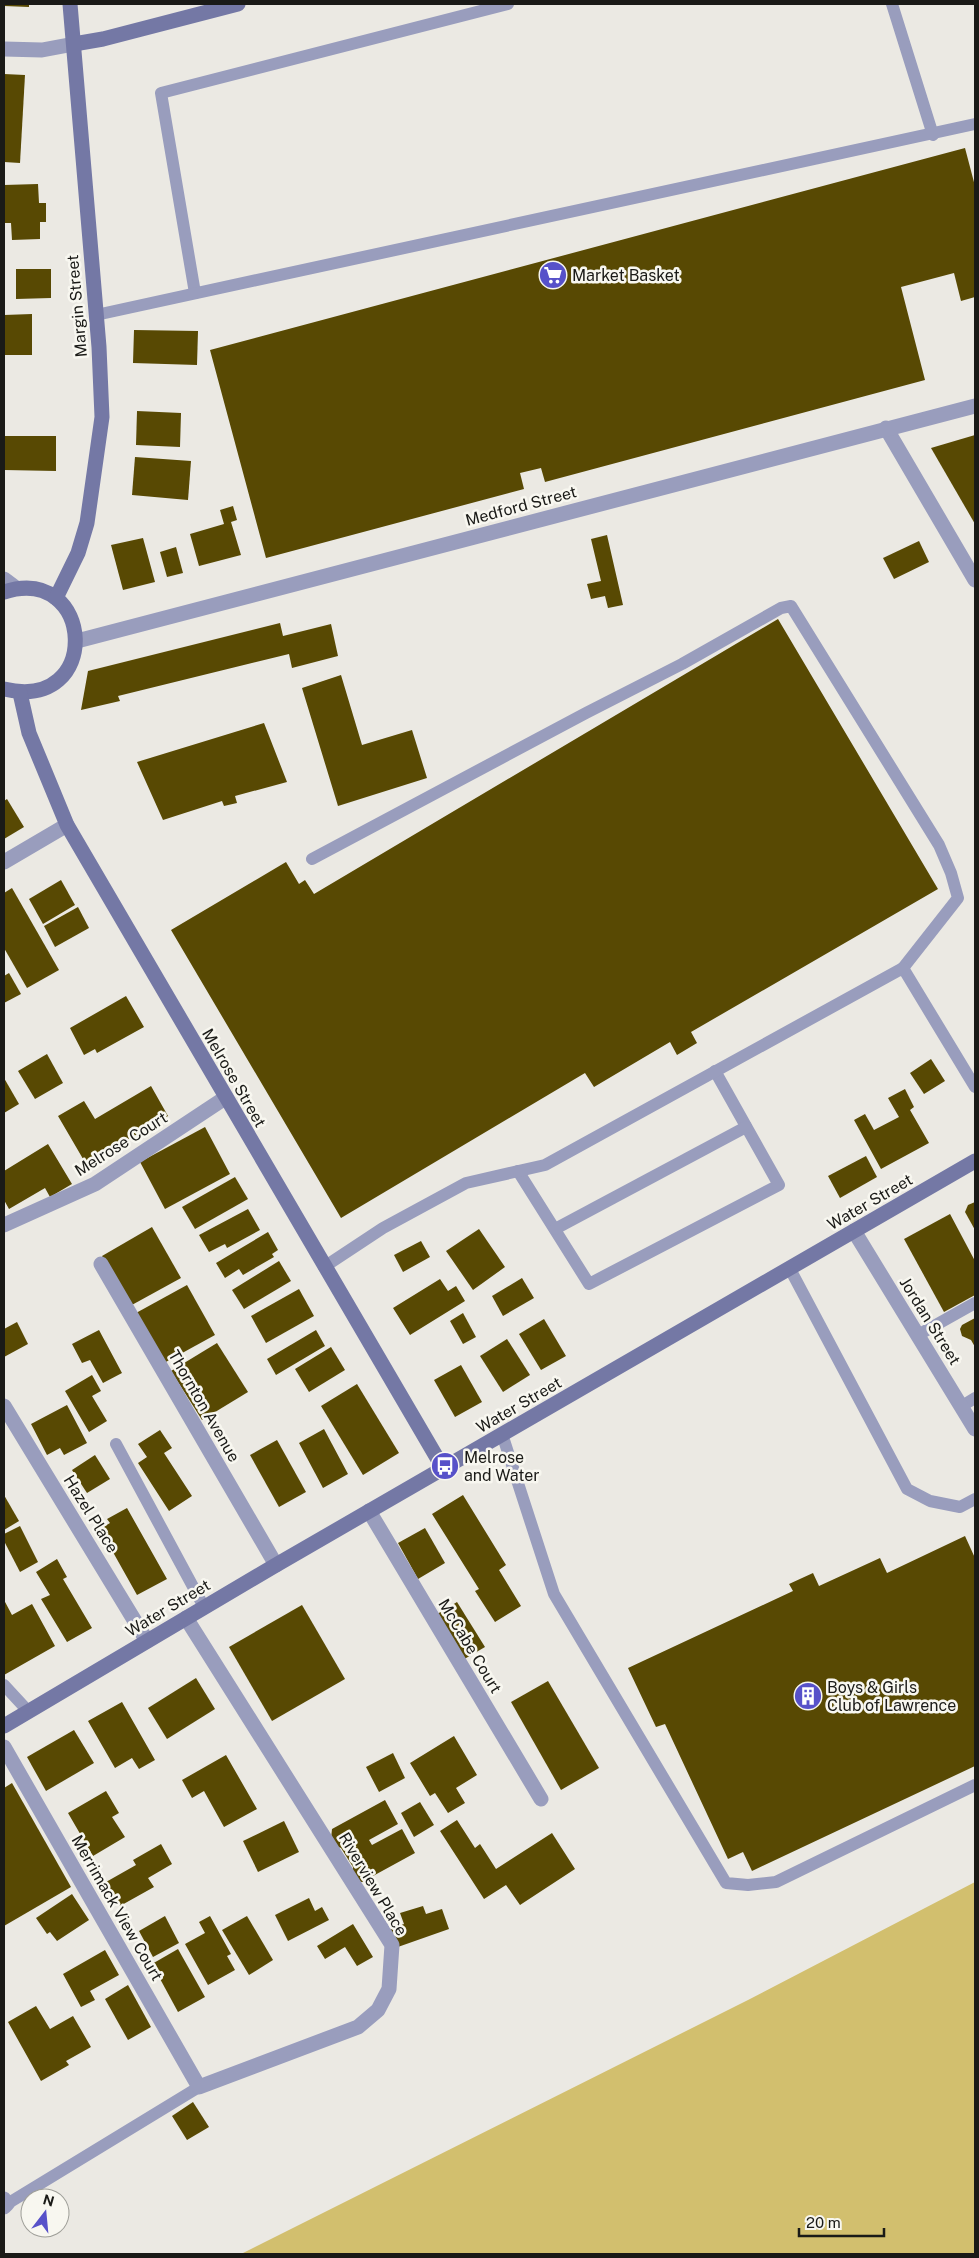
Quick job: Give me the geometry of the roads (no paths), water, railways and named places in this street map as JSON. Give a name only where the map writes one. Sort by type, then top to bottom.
[{"type":"street","name":"Margin Street","points":[[56,598],[78,553],[88,514],[102,416],[96,315],[70,4]]},
{"type":"street","points":[[4,49],[42,50],[102,39],[238,4]]},
{"type":"street","name":"Medford Street","points":[[77,641],[975,406]]},
{"type":"street","points":[[886,428],[975,580]]},
{"type":"street","points":[[4,689],[20,693],[37,691],[52,684],[73,659],[77,641],[74,623],[65,607],[56,598],[34,588],[8,586]]},
{"type":"street","name":"Melrose Street","points":[[20,693],[29,733],[67,825],[443,1468]]},
{"type":"street","points":[[4,862],[67,825]]},
{"type":"street","name":"Melrose Court","points":[[4,1224],[95,1184],[225,1098]]},
{"type":"street","name":"Water Street","points":[[4,1726],[276,1564],[975,1161]]},
{"type":"street","name":"Jordan Street","points":[[854,1231],[975,1428]]},
{"type":"street","name":"Thornton Avenue","points":[[102,1264],[276,1564]]},
{"type":"street","name":"Hazel Place","points":[[4,1406],[148,1641]]},
{"type":"street","name":"McCabe Court","points":[[369,1511],[541,1799]]},
{"type":"street","name":"Riverview Place","points":[[186,1618],[392,1945],[389,1989],[378,2010],[358,2027],[199,2087]]},
{"type":"street","name":"Merrimack View Court","points":[[4,1747],[199,2087]]},
{"type":"lane","points":[[195,293],[161,93],[508,4]]},
{"type":"lane","points":[[892,4],[933,135]]},
{"type":"lane","points":[[96,315],[933,135],[975,124]]},
{"type":"lane","points":[[312,859],[682,664],[781,608],[791,606],[939,845],[952,873],[958,898],[903,968],[545,1165],[466,1183],[383,1228],[324,1267]]},
{"type":"lane","points":[[903,968],[975,1086]]},
{"type":"lane","points":[[518,1171],[589,1284],[779,1185],[715,1071]]},
{"type":"lane","points":[[554,1229],[746,1127]]},
{"type":"lane","points":[[790,1269],[907,1489],[930,1501],[960,1507],[975,1499]]},
{"type":"lane","points":[[918,1335],[975,1303]]},
{"type":"lane","points":[[962,1406],[975,1398]]},
{"type":"lane","points":[[502,1434],[554,1594],[726,1883],[748,1886],[776,1882],[975,1785]]},
{"type":"lane","points":[[116,1444],[204,1607]]},
{"type":"lane","points":[[4,1685],[28,1711]]},
{"type":"lane","points":[[5,2203],[199,2087]]},
{"type":"place","name":"Market Basket","points":[[553,275]]},
{"type":"place","name":"Melrose and Water","points":[[445,1466]]},
{"type":"place","name":"Boys & Girls Club of Lawrence","points":[[808,1696]]}]
